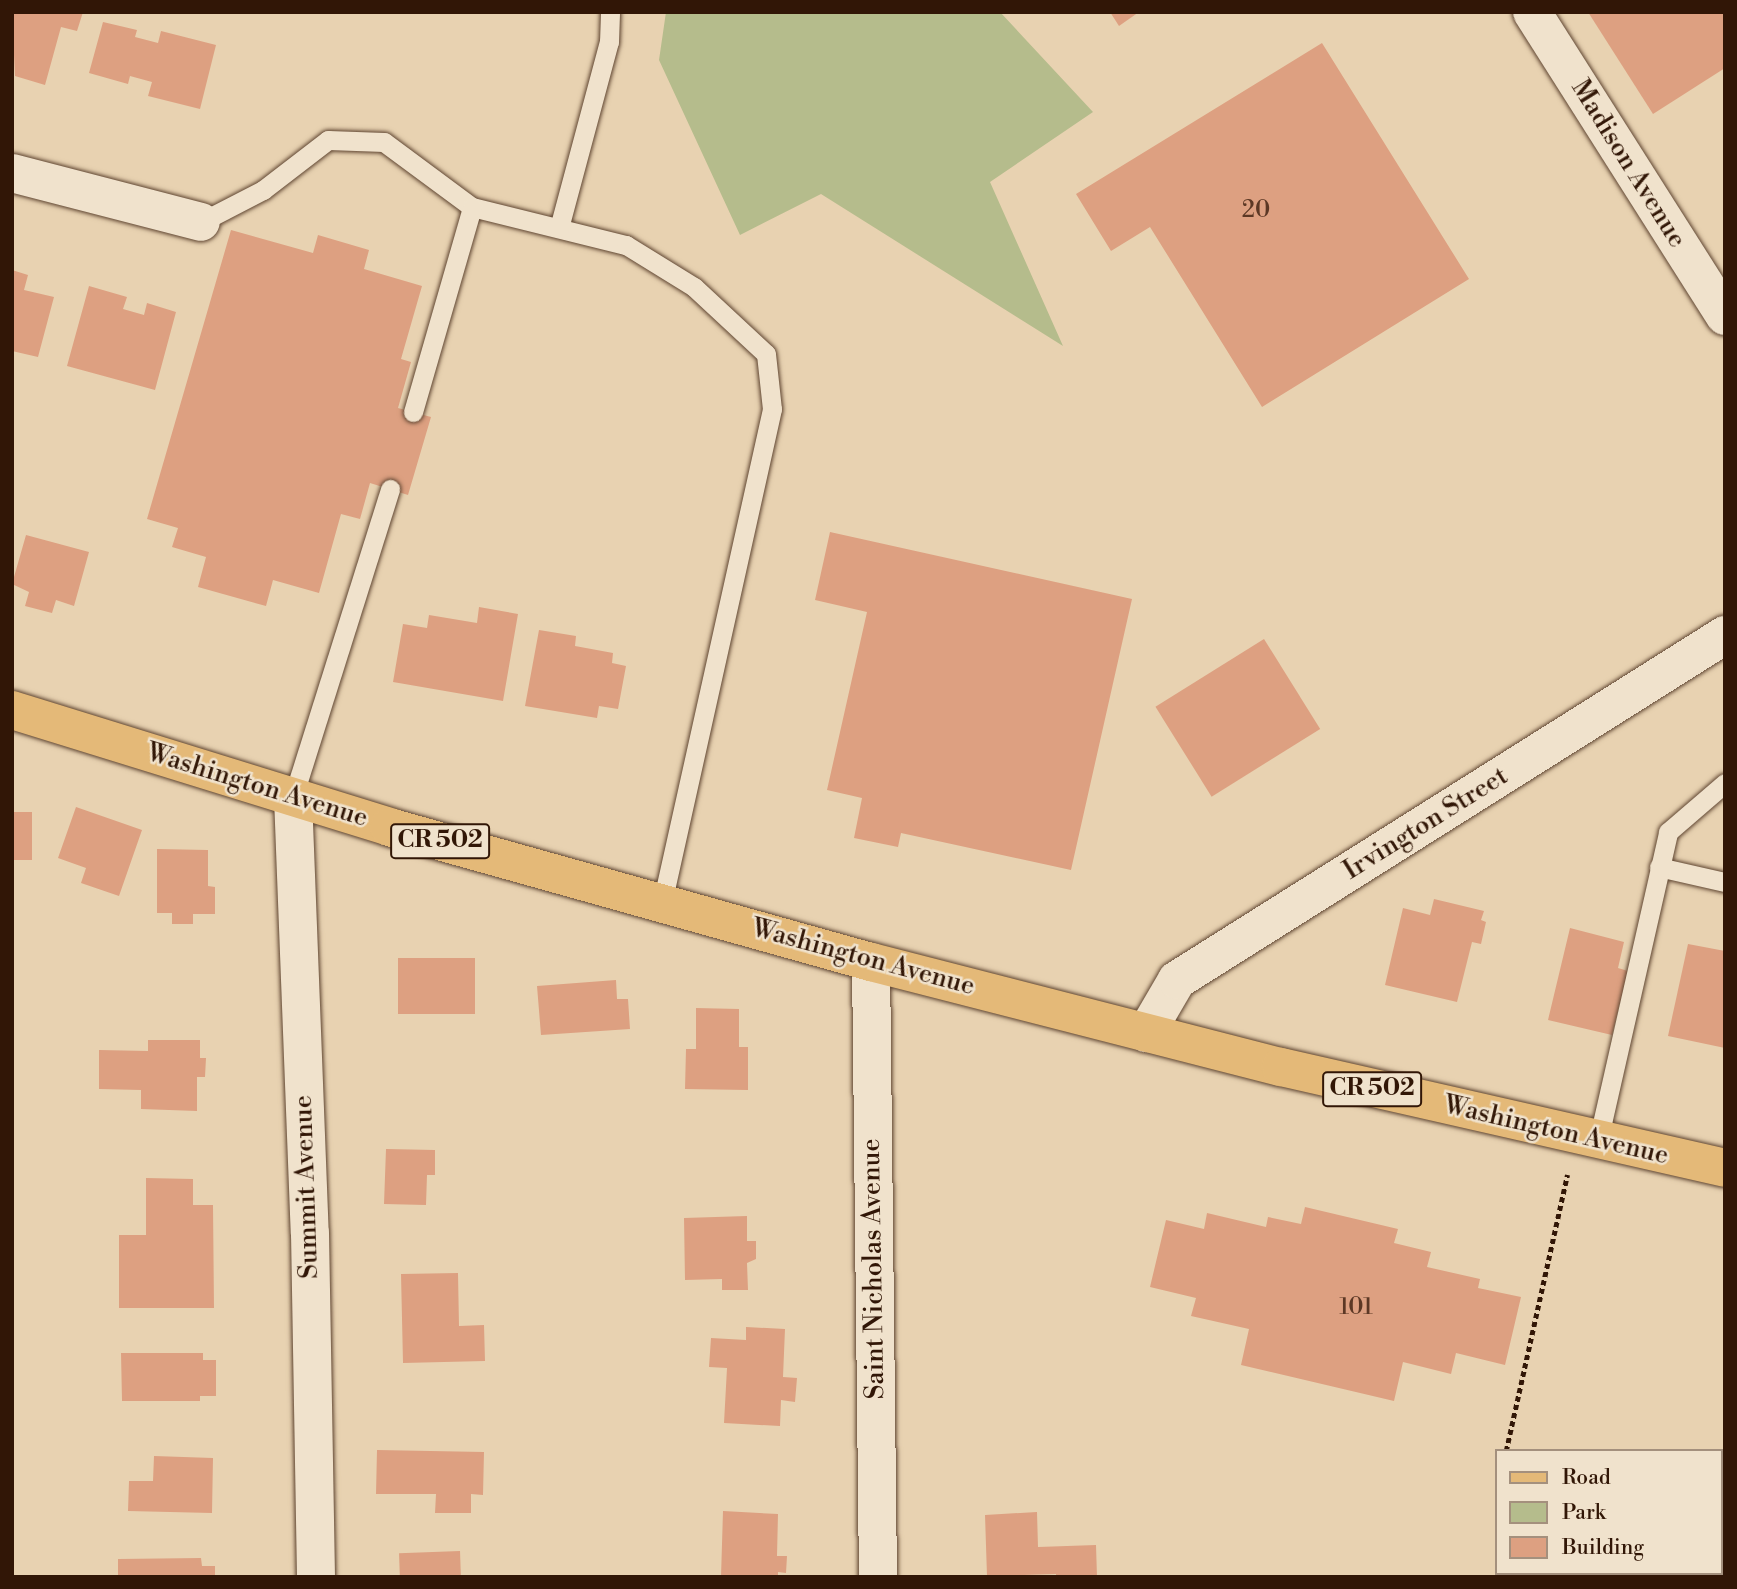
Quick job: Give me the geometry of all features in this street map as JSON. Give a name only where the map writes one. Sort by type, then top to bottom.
[{"type":"main road","name":"Washington Avenue","points":[[12,710],[293,797],[871,962],[1587,1139],[1725,1168]]},
{"type":"street","name":"Madison Avenue","points":[[1532,12],[1725,316]]},
{"type":"street","points":[[12,173],[201,222]]},
{"type":"street","name":"Irvington Street","points":[[1146,1032],[1177,980],[1725,635]]},
{"type":"street","name":"Summit Avenue","points":[[293,797],[310,1233],[316,1577]]},
{"type":"street","name":"Saint Nicholas Avenue","points":[[871,962],[878,1577]]},
{"type":"lane","points":[[559,228],[609,42],[610,12]]},
{"type":"lane","points":[[201,222],[264,190],[328,140],[384,142],[472,207],[626,245],[694,287],[766,354],[772,409],[662,903]]},
{"type":"lane","points":[[413,412],[472,207]]},
{"type":"lane","points":[[293,797],[390,489]]},
{"type":"lane","points":[[1587,1139],[1668,831],[1725,783]]},
{"type":"lane","points":[[1659,867],[1725,882]]},
{"type":"path","points":[[1507,1449],[1587,1139]]},
{"type":"green space","points":[[666,12],[1000,12],[1093,112],[990,182],[1063,346],[821,194],[740,235],[659,60]]},
{"type":"building","points":[[12,12],[83,12],[77,31],[61,27],[45,85],[15,76]]},
{"type":"building","points":[[1110,12],[1139,12],[1119,26]]},
{"type":"building","points":[[1588,12],[1725,12],[1725,68],[1653,114]]},
{"type":"building","points":[[103,22],[137,30],[135,37],[158,43],[161,31],[216,45],[200,109],[148,96],[152,82],[130,76],[128,84],[89,73]]},
{"type":"building","points":[[1322,43],[1469,279],[1262,407],[1150,227],[1111,251],[1076,194]]},
{"type":"building","points":[[231,230],[313,253],[318,235],[369,250],[364,269],[422,286],[401,359],[411,362],[398,408],[431,417],[408,495],[370,483],[360,519],[341,514],[319,593],[273,580],[266,606],[198,587],[206,557],[172,547],[178,528],[147,519]]},
{"type":"building","points":[[12,270],[28,275],[24,290],[54,297],[38,357],[12,351]]},
{"type":"building","points":[[89,286],[127,297],[123,309],[144,315],[147,303],[176,312],[155,390],[67,366]]},
{"type":"building","points":[[830,532],[1132,599],[1071,870],[901,833],[898,847],[854,838],[862,798],[827,790],[867,612],[815,600]]},
{"type":"building","points":[[26,535],[89,552],[74,606],[56,600],[52,613],[25,606],[29,592],[12,584]]},
{"type":"building","points":[[479,607],[518,614],[503,701],[393,682],[403,624],[427,628],[429,615],[477,623]]},
{"type":"building","points":[[539,630],[576,636],[575,646],[613,653],[612,663],[626,666],[618,709],[599,706],[597,718],[525,706]]},
{"type":"building","points":[[1264,639],[1320,729],[1212,797],[1155,707]]},
{"type":"building","points":[[76,807],[142,830],[119,896],[81,883],[86,868],[58,858]]},
{"type":"building","points":[[12,812],[32,812],[32,860],[12,860]]},
{"type":"building","points":[[157,849],[208,850],[208,886],[215,887],[215,914],[193,914],[193,924],[172,924],[172,913],[157,913]]},
{"type":"building","points":[[1434,899],[1484,911],[1481,920],[1486,922],[1481,944],[1472,942],[1457,1002],[1385,985],[1403,908],[1430,915]]},
{"type":"building","points":[[1570,928],[1624,942],[1618,968],[1628,971],[1612,1035],[1548,1020]]},
{"type":"building","points":[[1688,944],[1725,951],[1725,1048],[1668,1036]]},
{"type":"building","points":[[398,958],[475,958],[475,1014],[398,1014]]},
{"type":"building","points":[[616,980],[617,999],[628,999],[630,1029],[541,1035],[537,986]]},
{"type":"building","points":[[696,1008],[739,1009],[739,1047],[748,1047],[748,1090],[685,1089],[686,1049],[696,1049]]},
{"type":"building","points":[[148,1040],[200,1040],[200,1058],[206,1058],[205,1077],[197,1077],[197,1111],[141,1109],[141,1090],[99,1089],[99,1050],[148,1051]]},
{"type":"building","points":[[386,1149],[435,1150],[435,1175],[427,1175],[426,1205],[384,1204]]},
{"type":"building","points":[[146,1178],[193,1179],[193,1205],[213,1205],[214,1308],[119,1308],[119,1235],[146,1235]]},
{"type":"building","points":[[1305,1207],[1398,1229],[1394,1243],[1431,1252],[1427,1267],[1480,1279],[1478,1288],[1521,1297],[1505,1365],[1456,1353],[1451,1374],[1403,1362],[1394,1401],[1241,1365],[1249,1329],[1191,1316],[1196,1298],[1150,1287],[1166,1220],[1204,1229],[1207,1213],[1266,1227],[1268,1217],[1301,1224]]},
{"type":"building","points":[[747,1216],[747,1241],[756,1241],[756,1259],[747,1263],[748,1290],[722,1290],[722,1279],[685,1280],[684,1218]]},
{"type":"building","points":[[458,1273],[459,1326],[484,1325],[485,1361],[403,1363],[401,1274]]},
{"type":"building","points":[[746,1327],[785,1329],[783,1377],[797,1378],[795,1402],[781,1400],[780,1426],[724,1423],[727,1368],[709,1367],[711,1338],[746,1340]]},
{"type":"building","points":[[121,1353],[203,1353],[203,1360],[216,1360],[216,1396],[200,1396],[200,1401],[122,1401]]},
{"type":"building","points":[[377,1450],[484,1452],[483,1495],[471,1494],[471,1513],[435,1513],[436,1494],[376,1494]]},
{"type":"building","points":[[154,1456],[213,1458],[212,1513],[128,1511],[129,1481],[153,1481]]},
{"type":"building","points":[[723,1511],[778,1514],[777,1556],[787,1556],[786,1573],[778,1572],[778,1577],[721,1577]]},
{"type":"building","points":[[1037,1512],[1038,1547],[1096,1545],[1097,1577],[1056,1577],[1056,1574],[987,1576],[985,1515]]},
{"type":"building","points":[[460,1551],[461,1577],[400,1577],[399,1553]]},
{"type":"building","points":[[201,1558],[202,1566],[215,1566],[215,1577],[118,1577],[118,1559]]}]
